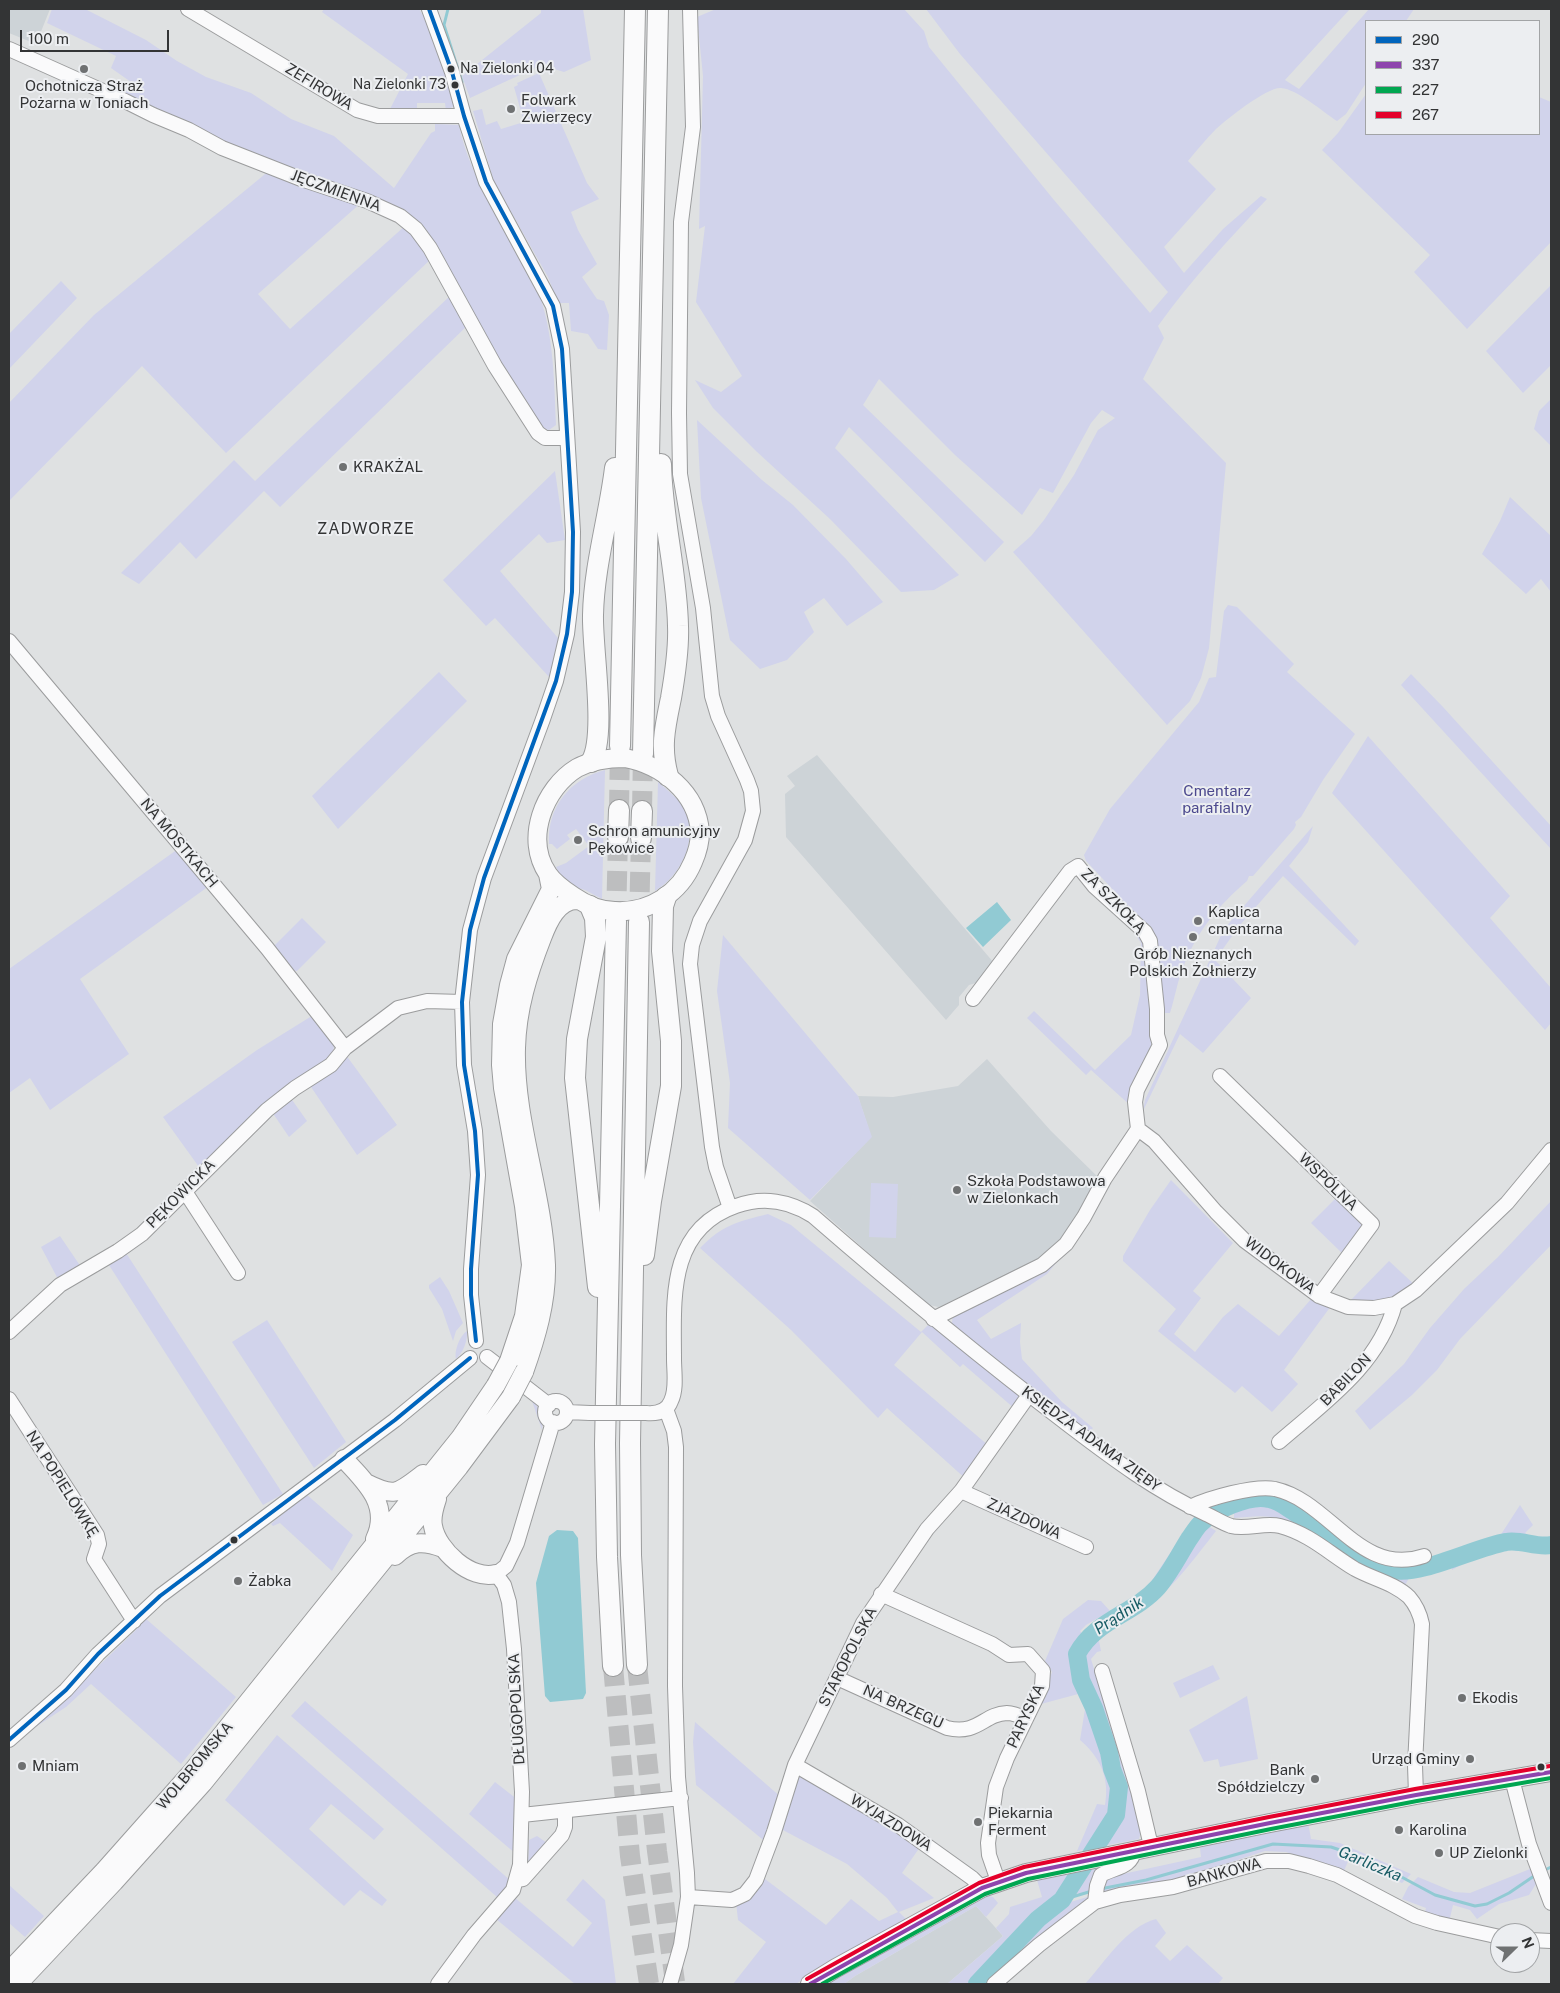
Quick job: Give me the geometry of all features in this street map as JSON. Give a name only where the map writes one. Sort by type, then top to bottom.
[{"type":"highway","points":[[620,746],[635,9]]},
{"type":"highway","points":[[643,754],[658,96],[658,9]]},
{"type":"highway","points":[[651,366],[660,438],[665,511],[678,605],[678,644],[664,726],[664,761],[668,776]]},
{"type":"highway","points":[[591,762],[596,755],[598,732],[592,615],[612,491],[617,438],[627,393]]},
{"type":"highway","points":[[618,810],[618,837]]},
{"type":"highway","points":[[641,838],[642,810]]},
{"type":"highway","points":[[631,1327],[671,1086],[671,1041],[662,951],[663,906],[666,897]]},
{"type":"highway","points":[[584,903],[595,918],[596,937],[577,1039],[575,1078],[579,1125],[591,1210],[607,1386]]},
{"type":"highway","points":[[612,1666],[607,1557],[607,1386],[616,921]]},
{"type":"highway","points":[[637,1664],[631,1555],[631,1327],[639,922]]},
{"type":"main road","points":[[367,1581],[483,1438],[511,1397],[524,1372],[538,1326],[544,1296],[546,1265],[542,1220],[517,1086],[517,1028],[524,992],[546,927],[561,905],[570,900],[605,910],[626,911],[647,906],[666,897],[675,890],[689,870],[698,846],[700,832],[689,800],[668,776],[655,767],[635,760],[614,758],[591,762],[576,769],[558,784],[542,811],[539,845],[551,889],[516,959],[502,1024],[501,1065],[503,1088],[525,1214],[531,1265],[524,1316],[509,1361],[496,1385],[474,1418],[369,1551]]},
{"type":"main road","points":[[548,874],[562,889],[584,903]]},
{"type":"main road","points":[[344,1459],[366,1483],[377,1500],[380,1510],[379,1529],[369,1551]]},
{"type":"main road","points":[[366,1483],[383,1491],[397,1492],[441,1461]]},
{"type":"main road","points":[[442,1489],[432,1519],[433,1528],[443,1548],[463,1566],[474,1572],[496,1574]]},
{"type":"main road","points":[[367,1581],[402,1549],[411,1544],[426,1542],[443,1548]]},
{"type":"main road","name":"WOLBROMSKA","points":[[9,1971],[104,1871],[191,1773],[369,1551]]},
{"type":"main road","name":"WOLBROMSKA","points":[[18,1984],[114,1882],[203,1783],[367,1581]]},
{"type":"main road","points":[[810,1984],[830,1971],[990,1884],[1110,1854],[1416,1795],[1551,1772]]},
{"type":"street","name":"ZEFIROWA","points":[[188,9],[357,110],[378,116],[464,116]]},
{"type":"street","points":[[429,9],[452,72],[464,116],[486,182],[553,306],[562,349],[573,532],[572,592],[563,650],[543,719],[484,878],[470,930],[462,1002],[464,1065],[475,1131],[478,1168],[471,1269],[471,1295],[476,1341]]},
{"type":"street","points":[[690,9],[693,126],[681,222],[680,474],[703,608],[712,696],[718,716],[751,792],[753,811],[745,840],[696,930],[690,964],[712,1147],[716,1167],[730,1208]]},
{"type":"street","name":"JĘCZMIENNA","points":[[9,49],[189,130],[222,148],[301,179],[366,201],[400,216],[416,229],[430,248],[495,366],[538,433],[545,438],[567,438]]},
{"type":"street","name":"NA MOSTKACH","points":[[9,640],[267,948],[346,1048]]},
{"type":"street","name":"ZA SZKOŁĄ","points":[[973,999],[1070,871],[1078,866],[1094,886],[1146,932],[1150,941],[1157,1010],[1157,1035],[1160,1045],[1137,1090],[1135,1102],[1138,1128]]},
{"type":"street","name":"PĘKOWICKA","points":[[9,1332],[60,1285],[118,1251],[142,1234],[266,1110],[295,1088],[331,1066],[346,1048],[398,1008],[427,1001],[462,1002]]},
{"type":"street","name":"WSPÓLNA","points":[[1220,1076],[1372,1224],[1319,1296]]},
{"type":"street","points":[[933,1319],[1042,1265],[1066,1244],[1084,1217],[1105,1178],[1138,1128]]},
{"type":"street","name":"WIDOKOWA","points":[[1138,1128],[1154,1141],[1231,1228],[1251,1246],[1319,1296],[1348,1307],[1374,1308],[1395,1304],[1422,1285],[1507,1203],[1551,1150]]},
{"type":"street","points":[[184,1190],[238,1272]]},
{"type":"street","name":"KSIĘDZA ADAMA ZIĘBY","points":[[666,1409],[674,1394],[675,1288],[682,1258],[698,1231],[714,1217],[730,1208],[754,1201],[773,1201],[790,1204],[806,1212],[933,1319],[1029,1395],[1138,1476],[1192,1508],[1232,1526],[1278,1525],[1359,1557],[1392,1586],[1409,1597],[1419,1611],[1422,1624],[1414,1765],[1416,1795]]},
{"type":"street","name":"BABILON","points":[[1280,1442],[1356,1374],[1390,1325],[1395,1304]]},
{"type":"street","points":[[476,1341],[483,1342],[488,1347],[487,1357]]},
{"type":"street","points":[[470,1358],[469,1348],[476,1341]]},
{"type":"street","points":[[470,1358],[479,1362],[487,1357]]},
{"type":"street","points":[[487,1357],[548,1405]]},
{"type":"street","points":[[9,1740],[66,1690],[98,1654],[160,1596],[344,1459],[422,1399],[470,1358]]},
{"type":"street","name":"STAROPOLSKA","points":[[688,1897],[727,1900],[739,1897],[750,1889],[756,1880],[771,1840],[795,1765],[859,1629],[926,1529],[961,1491],[1029,1395]]},
{"type":"street","name":"NA POPIELÓWKĘ","points":[[9,1399],[96,1535],[100,1544],[94,1559],[134,1621]]},
{"type":"street","points":[[548,1405],[560,1402],[565,1406],[567,1412],[563,1421],[553,1422]]},
{"type":"street","points":[[548,1405],[546,1415],[553,1422]]},
{"type":"street","points":[[567,1412],[646,1414],[666,1409],[674,1431],[676,1447],[675,1686],[688,1897],[681,1945],[670,1984]]},
{"type":"street","points":[[496,1574],[506,1566],[517,1543],[553,1422]]},
{"type":"street","points":[[1192,1508],[1206,1499],[1266,1488],[1277,1490],[1298,1499],[1359,1557],[1411,1561],[1424,1556]]},
{"type":"street","name":"ZJAZDOWA","points":[[961,1491],[1086,1547]]},
{"type":"street","name":"DŁUGOPOLSKA","points":[[438,1984],[474,1935],[512,1890],[517,1880],[520,1865],[522,1815],[519,1738],[509,1602],[504,1585],[496,1574]]},
{"type":"street","name":"PARYSKA","points":[[881,1594],[992,1644],[1009,1655],[1028,1654],[1043,1671],[1044,1681],[1007,1758],[995,1794],[988,1843],[990,1884]]},
{"type":"street","points":[[1095,1902],[1097,1886],[1101,1875],[1130,1862],[1143,1848],[1138,1791],[1102,1671]]},
{"type":"street","name":"NA BRZEGU","points":[[837,1678],[947,1728],[960,1731],[1006,1713],[1026,1719]]},
{"type":"street","name":"WYJAZDOWA","points":[[795,1765],[898,1825],[972,1878],[990,1884]]},
{"type":"street","points":[[1512,1779],[1532,1854],[1551,1903]]},
{"type":"street","points":[[522,1815],[681,1798]]},
{"type":"street","points":[[517,1880],[523,1879],[562,1835],[565,1827],[564,1811]]},
{"type":"street","name":"BANKOWA","points":[[994,1984],[1039,1945],[1095,1902],[1120,1895],[1173,1887],[1266,1860],[1289,1861],[1337,1875],[1415,1916],[1436,1923],[1490,1935]]},
{"type":"shaded area","points":[[9,9],[50,9],[36,44],[9,33]]},
{"type":"shaded area","points":[[817,755],[994,963],[979,982],[969,985],[959,997],[959,1005],[946,1020],[786,837],[785,794],[795,786],[787,776]]},
{"type":"shaded area","points":[[997,902],[1011,920],[983,947],[966,928]]},
{"type":"shaded area","name":"Szkoła Podstawowa w Zielonkach","points":[[987,1059],[1051,1131],[1100,1179],[1065,1236],[1044,1258],[952,1304],[938,1307],[926,1304],[810,1201],[871,1137],[858,1096],[893,1097],[958,1086]]},
{"type":"shaded area","points":[[557,1530],[573,1531],[578,1538],[586,1693],[583,1699],[550,1702],[545,1696],[536,1583],[549,1536]]},
{"type":"shaded area","points":[[976,1906],[1003,1936],[947,1984],[844,1984],[855,1976]]},
{"type":"green space","points":[[52,9],[85,9],[146,40],[177,61],[206,77],[251,93],[291,119],[334,136],[394,188],[431,133],[435,131],[435,124],[459,125],[464,146],[481,186],[524,263],[541,299],[552,352],[556,425],[549,430],[538,428],[420,230],[123,97],[131,82],[111,68],[116,56],[47,23]]},
{"type":"green space","points":[[324,9],[419,9],[433,31],[454,106],[446,111],[445,103],[417,103],[417,108],[390,109],[408,74],[322,12]]},
{"type":"green space","points":[[541,9],[583,9],[591,60],[564,72],[551,68],[537,67],[470,98],[462,76],[541,13]]},
{"type":"green space","points":[[716,9],[904,9],[924,31],[929,47],[1054,200],[1150,313],[1168,292],[960,54],[926,9],[1350,9],[1285,80],[1299,89],[1369,9],[1414,9],[1407,20],[1365,20],[1365,85],[1346,114],[1337,121],[1295,92],[1281,88],[1275,89],[1247,104],[1221,124],[1188,161],[1216,189],[1164,247],[1184,273],[1223,229],[1261,196],[1267,199],[1210,261],[1158,326],[1164,338],[1143,379],[1226,463],[1209,648],[1201,678],[1190,701],[1167,725],[1013,552],[1031,536],[1044,520],[1074,475],[1098,430],[1115,418],[1102,410],[1091,423],[1053,493],[1040,488],[1022,515],[955,455],[879,379],[863,405],[1004,542],[985,562],[849,427],[835,448],[959,575],[934,590],[901,592],[830,519],[756,451],[713,408],[695,380],[721,392],[742,376],[696,302],[705,226],[699,229],[703,76],[697,17]]},
{"type":"green space","points":[[539,73],[587,183],[599,199],[571,212],[578,230],[597,264],[582,277],[597,299],[604,301],[609,315],[607,350],[598,349],[588,334],[571,331],[569,303],[558,303],[548,277],[494,182],[473,111],[482,109],[486,125],[497,121],[501,129],[524,122],[514,87],[518,85],[517,83]]},
{"type":"green space","points":[[1365,95],[1365,135],[1540,135],[1540,97],[1551,102],[1551,242],[1467,329],[1414,272],[1430,255],[1322,150],[1338,133]]},
{"type":"green space","points":[[270,170],[362,202],[258,294],[290,329],[406,225],[431,259],[226,453],[142,366],[9,501],[9,403],[94,315]]},
{"type":"green space","points":[[61,281],[77,298],[9,369],[9,334]]},
{"type":"green space","points":[[1551,285],[1551,365],[1523,393],[1486,351]]},
{"type":"green space","points":[[452,294],[468,325],[280,507],[264,491],[196,559],[180,542],[139,584],[121,573],[234,460],[255,481]]},
{"type":"green space","points":[[1551,399],[1551,446],[1534,429],[1539,411]]},
{"type":"green space","points":[[697,420],[762,480],[793,505],[846,559],[883,602],[847,626],[824,598],[804,612],[814,632],[787,660],[760,669],[730,640],[701,498]]},
{"type":"green space","points":[[555,471],[565,540],[547,543],[539,534],[500,571],[565,646],[550,678],[495,618],[486,626],[443,580]]},
{"type":"green space","points":[[1510,497],[1551,536],[1551,592],[1541,579],[1526,594],[1482,554],[1500,521]]},
{"type":"green space","name":"Cmentarz parafialny","points":[[1228,605],[1237,607],[1294,664],[1287,672],[1355,734],[1323,780],[1301,817],[1295,822],[1294,829],[1253,876],[1249,876],[1247,881],[1209,920],[1188,955],[1170,1013],[1161,1013],[1157,947],[1152,928],[1132,910],[1086,861],[1084,855],[1110,809],[1199,702],[1209,678],[1216,677],[1224,611]]},
{"type":"green space","points":[[439,672],[467,701],[338,829],[312,796]]},
{"type":"green space","points":[[1411,674],[1551,826],[1551,849],[1401,685]]},
{"type":"green space","points":[[1368,736],[1510,896],[1490,918],[1551,988],[1551,1023],[1545,1030],[1332,793]]},
{"type":"green space","points":[[605,770],[602,899],[572,886],[564,877],[561,877],[556,867],[566,863],[589,846],[576,829],[567,835],[570,839],[557,849],[552,844],[549,844],[549,831],[552,818],[563,796],[581,780]]},
{"type":"green space","points":[[658,782],[683,805],[690,829],[686,853],[681,864],[674,875],[655,891]]},
{"type":"green space","points":[[1313,826],[1308,842],[1289,866],[1359,941],[1355,946],[1283,876],[1240,925],[1215,960],[1251,998],[1203,1053],[1180,1034],[1143,1111],[1145,1100],[1224,929]]},
{"type":"green space","points":[[178,849],[209,886],[80,979],[129,1054],[50,1110],[30,1078],[9,1093],[9,969]]},
{"type":"green space","points":[[302,918],[326,942],[297,971],[289,970],[271,949]]},
{"type":"green space","points":[[1126,920],[1142,932],[1154,1009],[1151,1049],[1137,1073],[1129,1096],[1131,1106],[1091,1070],[1086,1075],[1027,1018],[1034,1011],[1095,1070],[1131,1035],[1140,995],[1141,943]]},
{"type":"green space","points":[[723,935],[858,1096],[872,1137],[810,1200],[728,1128],[730,1083],[717,991]]},
{"type":"green space","points":[[315,1014],[335,1039],[333,1052],[327,1061],[263,1109],[199,1167],[163,1117],[257,1050]]},
{"type":"green space","points":[[346,1055],[397,1125],[357,1155],[309,1084]]},
{"type":"green space","points":[[290,1097],[307,1121],[289,1137],[272,1112]]},
{"type":"green space","points":[[1171,1180],[1233,1243],[1193,1291],[1201,1298],[1174,1334],[1195,1352],[1223,1317],[1238,1304],[1279,1336],[1312,1298],[1331,1306],[1284,1370],[1298,1384],[1272,1412],[1242,1386],[1235,1393],[1158,1331],[1176,1309],[1123,1261],[1123,1256],[1150,1210]]},
{"type":"green space","points":[[871,1183],[898,1184],[896,1238],[869,1237]]},
{"type":"green space","points":[[1338,1196],[1362,1222],[1360,1233],[1345,1256],[1311,1223]]},
{"type":"green space","points":[[1551,1201],[1551,1245],[1460,1339],[1437,1370],[1412,1395],[1370,1430],[1355,1411],[1404,1364],[1430,1328],[1464,1289],[1498,1257]]},
{"type":"green space","points":[[768,1214],[791,1225],[921,1332],[930,1323],[1021,1397],[1015,1409],[963,1364],[960,1367],[922,1332],[894,1365],[989,1446],[967,1480],[887,1408],[878,1418],[791,1330],[700,1248],[716,1234],[731,1225]]},
{"type":"green space","points":[[60,1236],[81,1267],[59,1281],[41,1247]]},
{"type":"green space","points":[[126,1253],[283,1494],[263,1505],[107,1262]]},
{"type":"green space","points":[[1062,1256],[1047,1274],[977,1320],[991,1339],[1021,1323],[1020,1342],[1022,1359],[1062,1402],[1093,1428],[1088,1434],[951,1330],[953,1315]]},
{"type":"green space","points":[[1389,1261],[1416,1286],[1384,1301],[1348,1303]]},
{"type":"green space","points":[[440,1277],[449,1291],[463,1323],[456,1331],[453,1341],[442,1309],[429,1288],[429,1285]]},
{"type":"green space","points":[[267,1320],[346,1442],[314,1468],[232,1342]]},
{"type":"green space","points":[[467,1331],[464,1346],[456,1359],[458,1344]]},
{"type":"green space","points":[[532,1401],[538,1407],[541,1414],[542,1430]]},
{"type":"green space","points":[[306,1494],[353,1535],[332,1571],[280,1523],[273,1526],[271,1524]]},
{"type":"green space","points":[[1262,1495],[1275,1497],[1301,1508],[1360,1551],[1353,1561],[1315,1535],[1294,1524],[1267,1516],[1234,1518],[1234,1513],[1213,1505]]},
{"type":"green space","points":[[1520,1505],[1533,1525],[1525,1533],[1539,1542],[1551,1542],[1551,1551],[1515,1551],[1514,1547],[1471,1559],[1452,1570],[1453,1553],[1498,1539]]},
{"type":"green space","points":[[1194,1517],[1216,1531],[1182,1574],[1153,1603],[1137,1615],[1098,1636],[1101,1651],[1097,1652],[1091,1659],[1142,1827],[1139,1839],[1077,1851],[1097,1804],[1105,1805],[1105,1777],[1098,1761],[1080,1740],[1086,1703],[1082,1693],[1041,1704],[1052,1672],[1045,1661],[1063,1619],[1088,1600],[1101,1601],[1110,1611],[1086,1625],[1080,1631],[1084,1636],[1097,1624],[1141,1597]]},
{"type":"green space","points":[[1364,1552],[1427,1561],[1448,1555],[1446,1565],[1412,1573],[1404,1587],[1360,1564]]},
{"type":"green space","points":[[145,1618],[236,1697],[181,1764],[91,1684],[66,1707],[34,1728],[135,1631]]},
{"type":"green space","points":[[1213,1665],[1220,1679],[1180,1698],[1173,1683]]},
{"type":"green space","points":[[1247,1696],[1258,1759],[1220,1767],[1218,1759],[1204,1762],[1189,1730]]},
{"type":"green space","points":[[305,1701],[511,1881],[497,1897],[291,1716]]},
{"type":"green space","points":[[695,1722],[782,1798],[767,1843],[696,1785],[693,1742]]},
{"type":"green space","points":[[277,1735],[384,1829],[374,1840],[331,1804],[309,1829],[387,1900],[382,1906],[360,1890],[344,1906],[225,1800]]},
{"type":"green space","points":[[802,1775],[835,1792],[920,1847],[902,1873],[934,1898],[899,1912],[907,1920],[834,1958],[796,1984],[733,1984],[766,1942],[738,1920],[736,1902],[761,1876],[826,1925],[851,1899],[879,1921],[898,1912],[887,1898],[847,1864],[781,1829],[797,1777]]},
{"type":"green space","points":[[495,1782],[518,1800],[516,1854],[469,1814]]},
{"type":"green space","points":[[1308,1822],[1311,1839],[1340,1843],[1411,1874],[1402,1883],[1349,1859],[1344,1871],[1286,1852],[1265,1851],[1173,1881],[1103,1895],[1101,1883],[1109,1877],[1201,1857],[1200,1848],[1219,1839]]},
{"type":"green space","points":[[537,1836],[550,1845],[528,1866],[529,1840]]},
{"type":"green space","points":[[1096,1867],[1093,1889],[1074,1894],[1084,1869]]},
{"type":"green space","points":[[1530,1869],[1536,1884],[1529,1895],[1499,1904],[1477,1919],[1470,1910],[1453,1905],[1449,1922],[1424,1916],[1426,1908],[1402,1899],[1408,1887],[1418,1877],[1454,1892],[1470,1893]]},
{"type":"green space","points":[[1072,1873],[1066,1887],[1053,1903],[967,1984],[947,1984],[1003,1936],[996,1928],[1009,1914],[1010,1907],[1042,1897],[1037,1880]]},
{"type":"green space","points":[[583,1879],[605,1900],[616,1984],[575,1984],[496,1919],[514,1897],[573,1947],[592,1923],[566,1900]]},
{"type":"green space","points":[[9,1885],[44,1916],[25,1937],[9,1923]]},
{"type":"green space","points":[[986,1895],[993,1897],[998,1903],[986,1917],[976,1906],[844,1984],[825,1984]]},
{"type":"green space","points":[[1092,1897],[1008,1966],[1004,1964],[1033,1929],[1064,1904]]},
{"type":"green space","points":[[1156,1919],[1166,1933],[1155,1946],[1170,1961],[1187,1945],[1223,1978],[1218,1984],[1085,1984],[1126,1937],[1145,1923]]},
{"type":"waterway","points":[[448,9],[444,25],[462,82]]},
{"type":"waterway","name":"Prądnik","points":[[977,1984],[1038,1919],[1062,1900],[1116,1815],[1119,1787],[1094,1708],[1081,1680],[1077,1654],[1094,1633],[1138,1604],[1158,1587],[1196,1529],[1206,1519],[1242,1501],[1261,1498],[1273,1500],[1299,1515],[1367,1561],[1393,1570],[1405,1571],[1433,1565],[1506,1542],[1551,1545]]},
{"type":"waterway","name":"Garliczka","points":[[1100,1889],[1146,1880],[1273,1844],[1331,1847],[1370,1860],[1435,1895],[1475,1906],[1487,1904],[1509,1893],[1537,1874]]},
{"type":"waterway","name":"Garliczka","points":[[1543,1871],[1551,1867]]},
{"type":"waterway","name":"Garliczka","points":[[1062,1900],[1092,1891]]},
{"type":"tunnel","points":[[619,810],[620,746]]},
{"type":"tunnel","points":[[642,811],[643,754]]},
{"type":"tunnel","points":[[616,921],[618,837]]},
{"type":"tunnel","points":[[639,922],[641,838]]},
{"type":"tunnel","points":[[637,1665],[657,1851],[675,1982]]},
{"type":"tunnel","points":[[613,1666],[630,1856],[649,1984]]},
{"type":"transit line","name":"290","points":[[429,9],[452,72],[464,116],[486,182],[553,306],[562,349],[573,532],[572,592],[567,634],[556,681],[484,878],[470,930],[462,1002],[464,1065],[475,1131],[478,1175],[471,1269],[471,1295],[476,1341]]},
{"type":"transit line","name":"290","points":[[9,1740],[66,1690],[98,1654],[160,1596],[395,1420],[470,1358]]},
{"type":"transit line","name":"267","points":[[807,1979],[979,1883],[1024,1867],[1269,1817],[1550,1766]]},
{"type":"transit line","name":"337","points":[[810,1984],[982,1888],[1026,1873],[1270,1823],[1551,1772]]},
{"type":"transit line","name":"227","points":[[822,1984],[985,1894],[1028,1879],[1271,1829],[1551,1778]]},
{"type":"place","name":"Ochotnicza Straż Pożarna w Toniach","points":[[84,69]]},
{"type":"place","name":"Na Zielonki 04","points":[[451,69]]},
{"type":"place","name":"Na Zielonki 73","points":[[455,85]]},
{"type":"place","name":"Folwark Zwierzęcy","points":[[511,109]]},
{"type":"place","name":"KRAKŻAL","points":[[343,467]]},
{"type":"place","name":"Schron amunicyjny Pękowice","points":[[578,840]]},
{"type":"place","name":"Kaplica cmentarna","points":[[1198,921]]},
{"type":"place","name":"Grób Nieznanych Polskich Żołnierzy","points":[[1193,937]]},
{"type":"place","name":"Szkoła Podstawowa w Zielonkach","points":[[957,1190]]},
{"type":"place","name":"Żabka","points":[[238,1581]]},
{"type":"place","name":"Ekodis","points":[[1462,1698]]},
{"type":"place","name":"Urząd Gminy","points":[[1470,1759]]},
{"type":"place","name":"Mniam","points":[[22,1766]]},
{"type":"place","name":"Bank Spółdzielczy","points":[[1315,1779]]},
{"type":"place","name":"Piekarnia Ferment","points":[[978,1822]]},
{"type":"place","name":"Karolina","points":[[1399,1830]]},
{"type":"place","name":"UP Zielonki","points":[[1439,1853]]},
{"type":"district","name":"ZADWORZE","points":[[366,529]]}]
